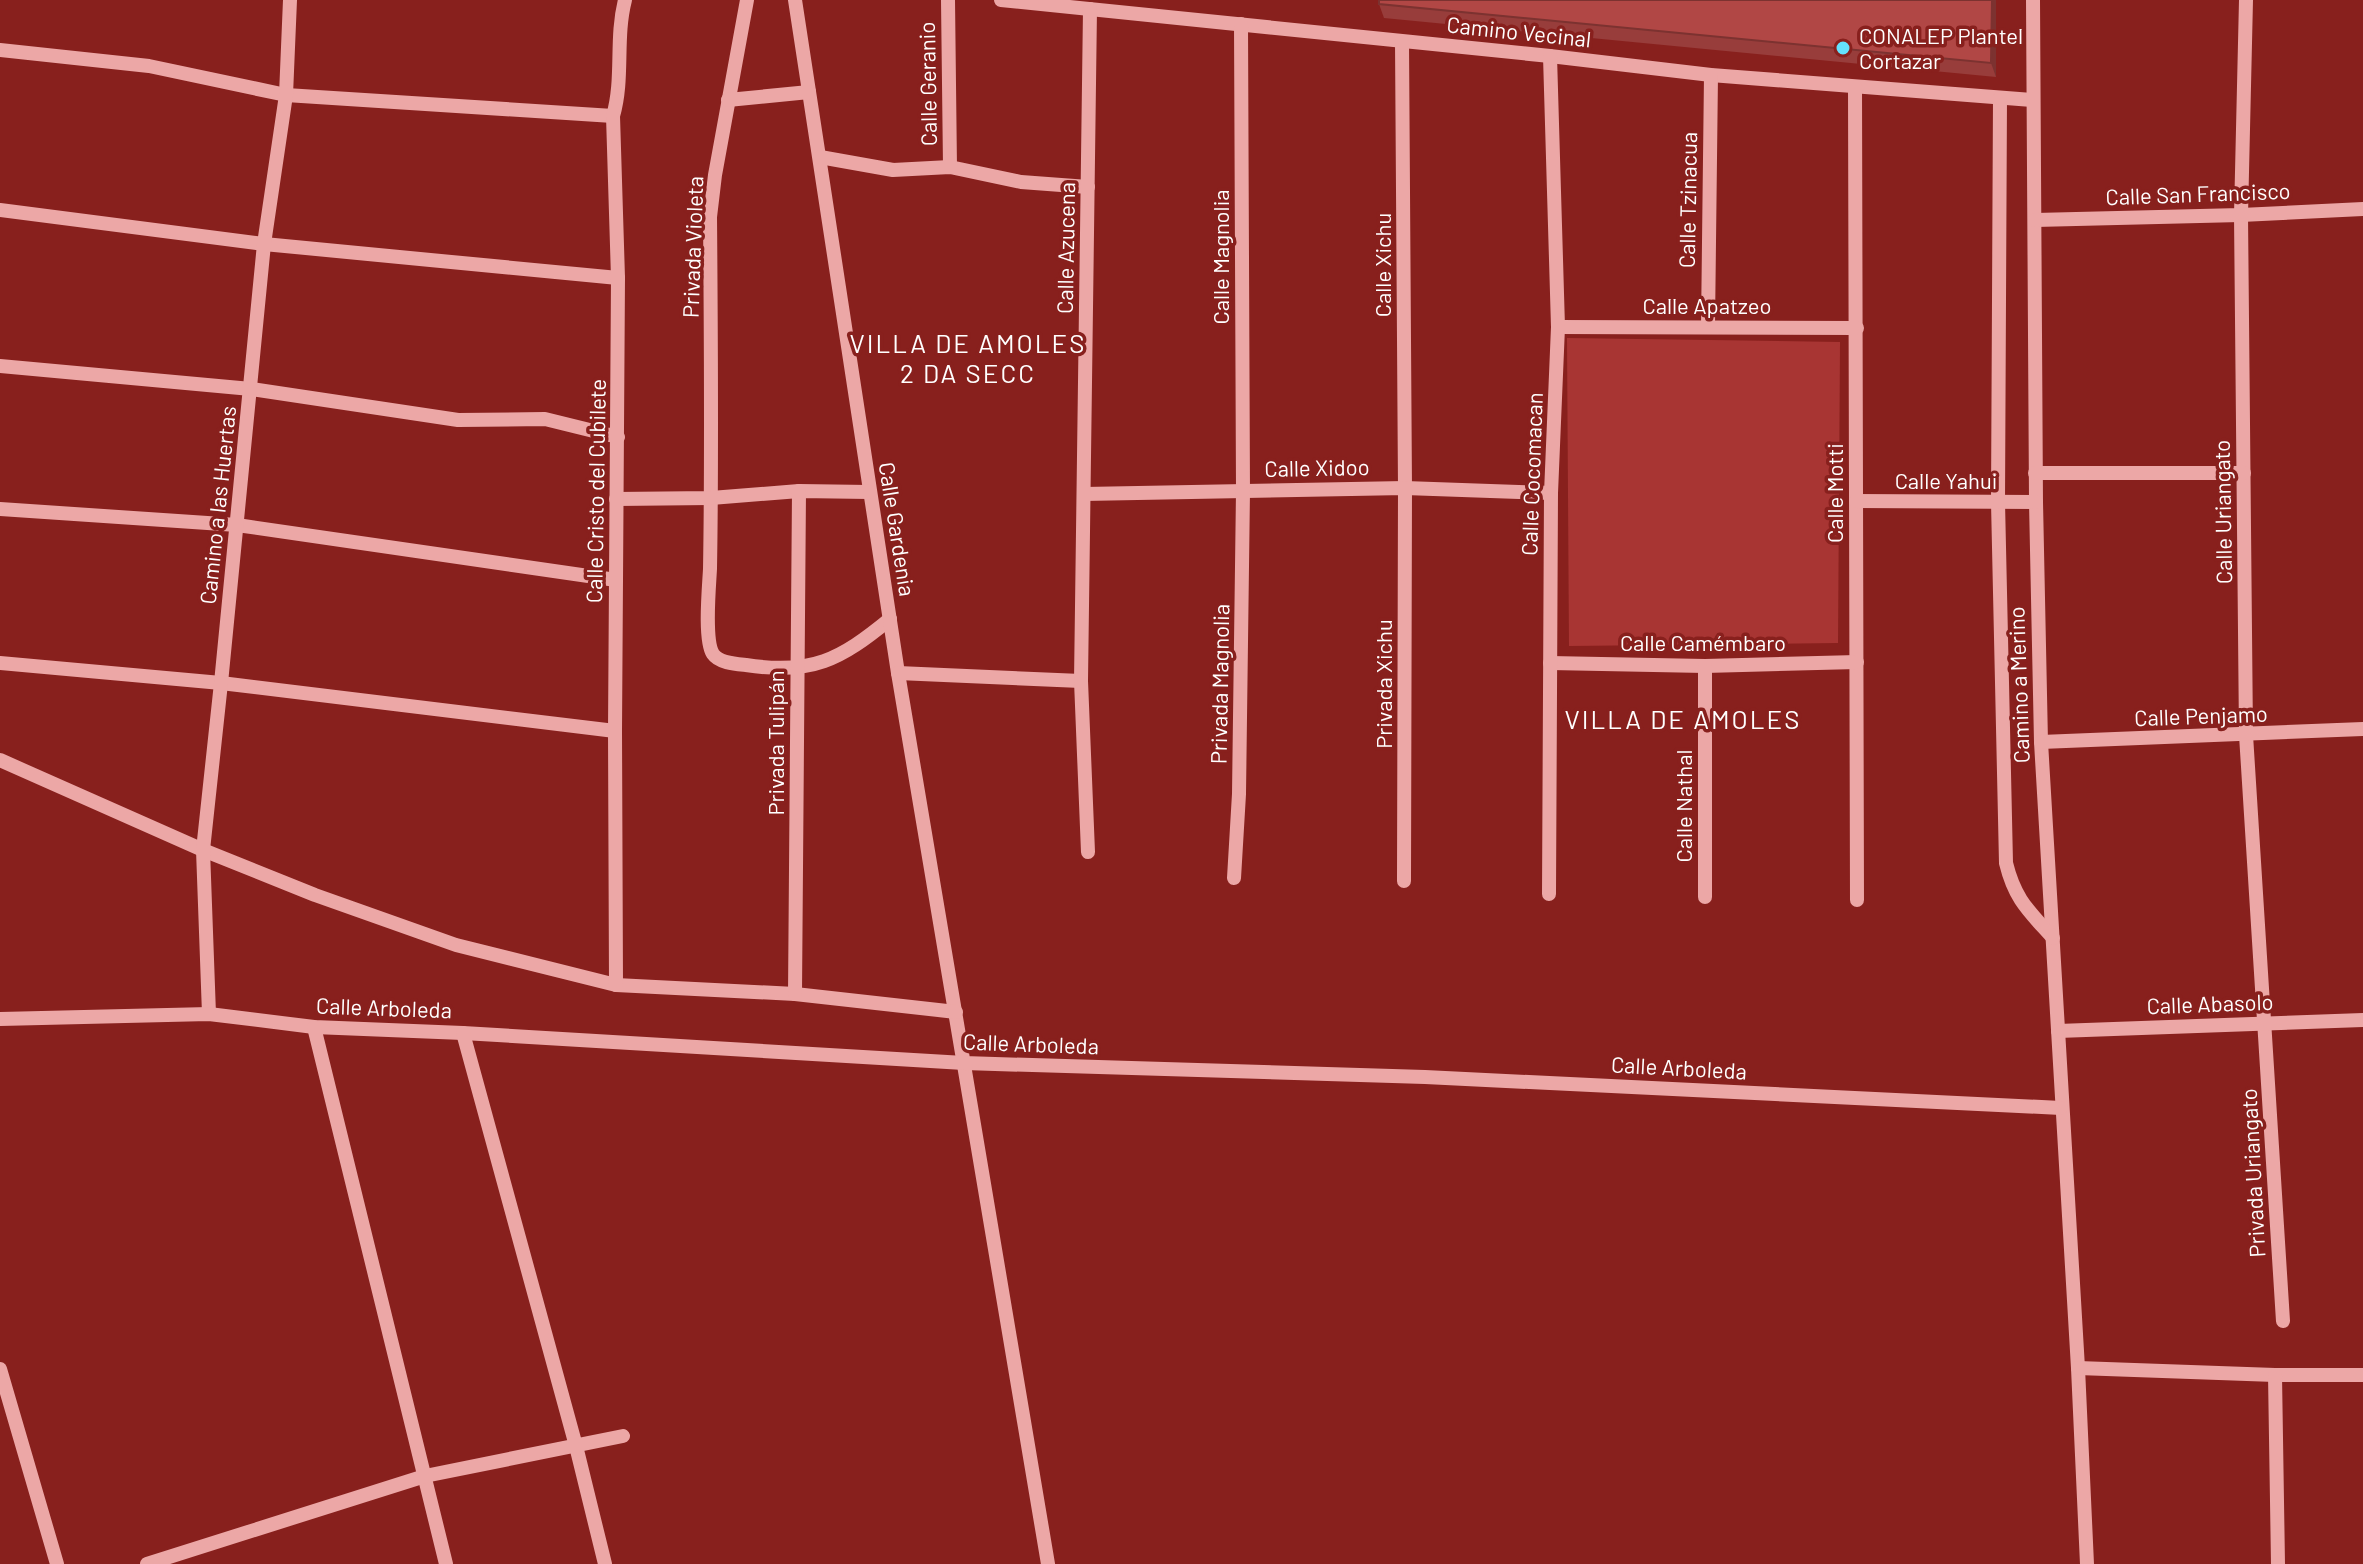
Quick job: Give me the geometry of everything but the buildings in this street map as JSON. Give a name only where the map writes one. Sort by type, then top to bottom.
[{"type":"street","name":"Camino a las Huertas","points":[[209,1014],[203,850],[264,244],[286,95],[290,0]]},
{"type":"street","name":"Calle Cristo del Cubilete","points":[[616,985],[618,278],[613,116],[618,97],[620,18],[625,0]]},
{"type":"street","name":"Privada Violeta","points":[[747,0],[710,217],[709,629],[711,652],[717,658],[752,666],[797,668]]},
{"type":"street","name":"Calle Gardenia","points":[[795,0],[898,673],[1048,1564]]},
{"type":"street","name":"Calle Geranio","points":[[948,0],[950,167]]},
{"type":"street","name":"Camino Vecinal","points":[[1001,0],[1711,75],[2032,100]]},
{"type":"street","name":"Camino a Merino","points":[[2033,0],[2035,473],[2041,742],[2087,1564]]},
{"type":"street","name":"Calle Uriangato","points":[[2246,0],[2241,215],[2246,735],[2266,1023]]},
{"type":"street","name":"Calle Azucena","points":[[1088,852],[1081,681],[1090,9]]},
{"type":"street","name":"Calle Magnolia","points":[[1241,24],[1243,491]]},
{"type":"street","name":"Calle Xichu","points":[[1402,42],[1405,488]]},
{"type":"street","points":[[0,50],[149,66],[286,95],[613,116]]},
{"type":"street","name":"Calle Cocomacan","points":[[1549,894],[1551,493],[1558,327],[1550,56]]},
{"type":"street","name":"Calle Tzinacua","points":[[1708,326],[1711,75]]},
{"type":"street","name":"Calle Motti","points":[[1855,87],[1857,900]]},
{"type":"street","points":[[728,100],[809,92]]},
{"type":"street","points":[[2000,98],[1998,502],[2006,863],[2018,899],[2053,938]]},
{"type":"street","points":[[820,157],[893,170],[950,167],[1021,182],[1088,187]]},
{"type":"street","name":"Calle San Francisco","points":[[2035,220],[2363,209]]},
{"type":"street","points":[[0,210],[264,244],[618,278]]},
{"type":"street","name":"Calle Apatzeo","points":[[1558,327],[1857,328]]},
{"type":"street","points":[[0,366],[251,389],[458,420],[545,419],[618,437]]},
{"type":"street","points":[[2035,473],[2244,473]]},
{"type":"street","name":"Calle Xidoo","points":[[1084,494],[1405,488],[1551,493]]},
{"type":"street","name":"Privada Xichu","points":[[1404,881],[1405,488]]},
{"type":"street","points":[[616,499],[711,498],[799,491],[869,492]]},
{"type":"street","name":"Privada Tulipán","points":[[795,994],[799,491]]},
{"type":"street","name":"Privada Magnolia","points":[[1234,878],[1239,794],[1243,491]]},
{"type":"street","name":"Calle Yahui","points":[[1856,501],[2036,502]]},
{"type":"street","points":[[0,509],[237,525],[616,580]]},
{"type":"street","points":[[797,668],[854,648],[890,619]]},
{"type":"street","name":"Calle Camémbaro","points":[[1550,663],[1705,666],[1857,662]]},
{"type":"street","points":[[0,663],[221,683],[615,731]]},
{"type":"street","name":"Calle Nathal","points":[[1705,666],[1705,897]]},
{"type":"street","points":[[898,673],[1081,681]]},
{"type":"street","name":"Calle Penjamo","points":[[2041,742],[2363,729]]},
{"type":"street","points":[[0,760],[203,850],[315,895],[456,945],[616,985],[795,994],[956,1012]]},
{"type":"street","name":"Calle Arboleda","points":[[0,1019],[209,1014],[314,1027],[964,1063],[1441,1077],[2061,1108]]},
{"type":"street","name":"Calle Abasolo","points":[[2058,1031],[2363,1020]]},
{"type":"street","name":"Privada Uriangato","points":[[2266,1023],[2283,1321]]},
{"type":"street","points":[[314,1027],[446,1564]]},
{"type":"street","points":[[463,1033],[576,1446],[605,1564]]},
{"type":"street","points":[[2078,1368],[2363,1375]]},
{"type":"street","points":[[0,1369],[57,1564]]},
{"type":"street","points":[[2275,1375],[2278,1564]]},
{"type":"street","points":[[147,1564],[425,1476],[623,1436]]},
{"type":"shaded area","points":[[1567,338],[1840,342],[1838,643],[1569,646]]},
{"type":"place","name":"CONALEP Plantel Cortazar","points":[[1843,48]]},
{"type":"district","name":"VILLA DE AMOLES 2 DA SECC","points":[[968,357]]},
{"type":"district","name":"VILLA DE AMOLES","points":[[1683,718]]}]
